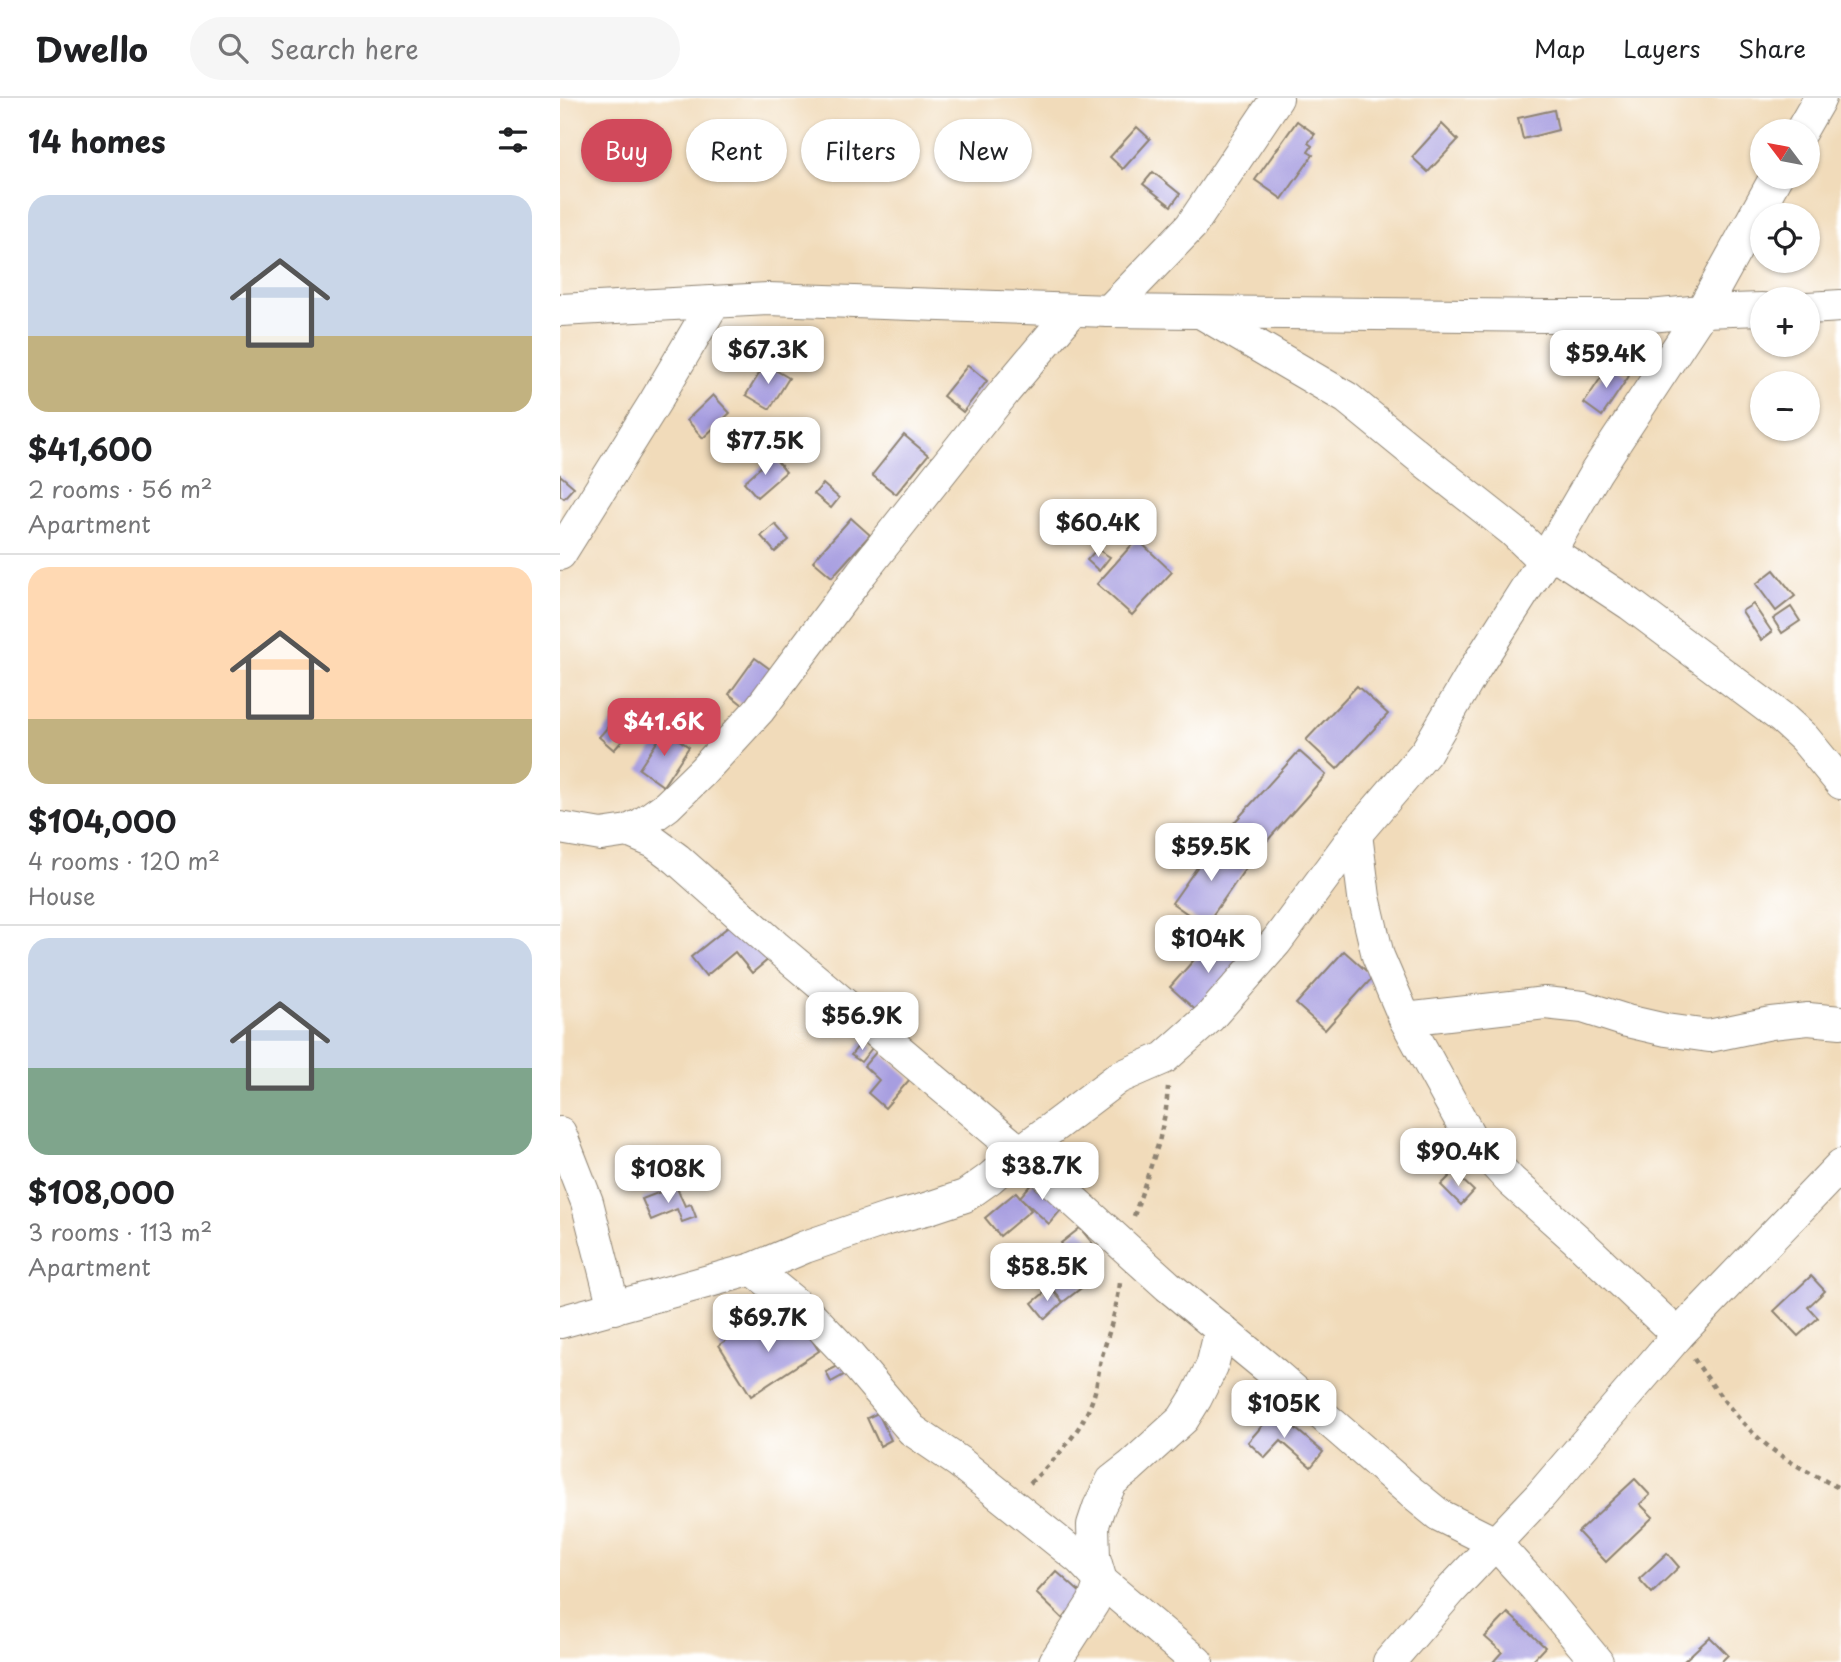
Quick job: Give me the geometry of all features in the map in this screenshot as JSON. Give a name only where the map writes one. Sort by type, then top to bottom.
[{"type":"street","points":[[1110,311],[1191,226],[1277,98]]},
{"type":"street","points":[[1808,119],[1820,98]]},
{"type":"street","points":[[560,1322],[753,1269],[805,1247],[965,1196],[1118,1079],[1164,1058],[1210,1017],[1276,942],[1356,834],[1426,752],[1596,472],[1702,312],[1769,189]]},
{"type":"street","points":[[560,310],[768,299],[1201,312],[1650,316],[1750,310]]},
{"type":"street","points":[[560,554],[714,302]]},
{"type":"street","points":[[1820,307],[1841,306]]},
{"type":"street","points":[[560,828],[601,835],[628,831],[667,806],[702,772],[759,710],[862,572],[1073,310]]},
{"type":"street","points":[[1201,312],[1347,398],[1547,556],[1630,604],[1782,718],[1804,738],[1841,783]]},
{"type":"street","points":[[628,831],[654,842],[677,859],[775,946],[1020,1152],[1168,1286],[1412,1493],[1439,1515],[1495,1544],[1535,1587],[1597,1662]]},
{"type":"street","points":[[1356,834],[1364,897],[1378,956],[1405,1019],[1470,1137],[1511,1181],[1678,1335]]},
{"type":"street","points":[[1405,1019],[1545,1003],[1583,1007],[1653,1027],[1709,1036],[1808,1018],[1841,1022]]},
{"type":"street","points":[[560,1133],[587,1202],[614,1308]]},
{"type":"street","points":[[1389,1662],[1451,1590],[1540,1496],[1678,1335],[1841,1166]]},
{"type":"street","points":[[753,1269],[813,1318],[912,1430],[960,1462],[1080,1559],[1101,1581],[1197,1662]]},
{"type":"street","points":[[1055,1662],[1094,1603],[1101,1581],[1094,1557],[1093,1525],[1099,1507],[1112,1481],[1130,1468],[1182,1419],[1212,1366],[1221,1329]]},
{"type":"path","points":[[1009,1502],[1071,1439],[1094,1397],[1098,1370],[1118,1298],[1124,1246],[1159,1142],[1166,1109],[1169,1075],[1164,1058]]},
{"type":"path","points":[[1678,1335],[1717,1392],[1754,1434],[1782,1457],[1841,1489]]},
{"type":"building","points":[[1554,110],[1558,130],[1523,139],[1518,118]]},
{"type":"building","points":[[1297,121],[1315,134],[1308,143],[1312,146],[1308,152],[1313,155],[1282,199],[1255,180]]},
{"type":"building","points":[[1442,124],[1458,140],[1428,172],[1412,157]]},
{"type":"building","points":[[1137,127],[1150,139],[1123,169],[1110,157]]},
{"type":"building","points":[[1153,172],[1180,194],[1171,206],[1143,184]]},
{"type":"building","points":[[765,364],[789,378],[770,409],[746,395]]},
{"type":"building","points":[[1610,364],[1629,376],[1602,416],[1584,403]]},
{"type":"building","points":[[968,365],[987,381],[963,412],[943,396]]},
{"type":"building","points":[[713,395],[730,413],[703,438],[687,420]]},
{"type":"building","points":[[904,435],[928,455],[896,494],[872,475]]},
{"type":"building","points":[[773,456],[786,472],[757,497],[744,482]]},
{"type":"building","points":[[560,475],[574,487],[564,498],[560,495]]},
{"type":"building","points":[[823,484],[839,498],[831,508],[814,494]]},
{"type":"building","points":[[851,518],[870,535],[832,577],[813,561]]},
{"type":"building","points":[[775,524],[789,540],[775,552],[761,536]]},
{"type":"building","points":[[1137,539],[1172,572],[1132,615],[1097,584]]},
{"type":"building","points":[[1097,549],[1110,557],[1099,571],[1087,560]]},
{"type":"building","points":[[1774,570],[1795,596],[1776,611],[1756,584]]},
{"type":"building","points":[[1753,604],[1772,632],[1761,640],[1742,611]]},
{"type":"building","points":[[1791,607],[1800,621],[1782,633],[1773,619]]},
{"type":"building","points":[[755,658],[774,672],[747,708],[729,694]]},
{"type":"building","points":[[1357,686],[1388,714],[1337,769],[1306,740]]},
{"type":"building","points":[[626,707],[641,720],[614,750],[599,737]]},
{"type":"building","points":[[665,730],[689,747],[663,786],[639,769]]},
{"type":"building","points":[[1299,751],[1326,775],[1258,851],[1231,826]]},
{"type":"building","points":[[1217,839],[1250,862],[1205,926],[1172,903]]},
{"type":"building","points":[[738,919],[770,958],[752,973],[735,952],[706,976],[691,957]]},
{"type":"building","points":[[1215,936],[1246,964],[1201,1015],[1170,987]]},
{"type":"building","points":[[1344,951],[1373,977],[1325,1030],[1296,1004]]},
{"type":"building","points":[[862,1041],[872,1048],[861,1062],[851,1055]]},
{"type":"building","points":[[878,1050],[910,1079],[885,1108],[868,1093],[879,1080],[864,1066]]},
{"type":"building","points":[[1454,1172],[1474,1191],[1461,1205],[1441,1185]]},
{"type":"building","points":[[1035,1180],[1065,1205],[1049,1224],[1020,1197]]},
{"type":"building","points":[[676,1186],[685,1206],[691,1204],[696,1217],[682,1222],[677,1209],[651,1220],[642,1199]]},
{"type":"building","points":[[1016,1192],[1031,1210],[1000,1236],[985,1218]]},
{"type":"building","points":[[1080,1228],[1103,1256],[1084,1272],[1061,1243]]},
{"type":"building","points":[[1077,1267],[1089,1282],[1063,1302],[1052,1287]]},
{"type":"building","points":[[1811,1276],[1825,1291],[1808,1307],[1818,1318],[1798,1336],[1774,1311]]},
{"type":"building","points":[[1050,1288],[1063,1302],[1045,1319],[1032,1303]]},
{"type":"building","points":[[798,1318],[819,1351],[751,1396],[719,1345],[754,1322],[766,1339]]},
{"type":"building","points":[[844,1363],[849,1372],[831,1382],[826,1372]]},
{"type":"building","points":[[1275,1411],[1323,1452],[1311,1467],[1281,1441],[1265,1458],[1248,1442]]},
{"type":"building","points":[[878,1413],[891,1440],[880,1446],[867,1418]]},
{"type":"building","points":[[1635,1479],[1650,1495],[1640,1504],[1653,1517],[1606,1562],[1578,1532]]},
{"type":"building","points":[[1667,1553],[1679,1567],[1652,1593],[1639,1579]]},
{"type":"building","points":[[1056,1571],[1083,1595],[1063,1619],[1036,1593]]},
{"type":"building","points":[[1508,1613],[1545,1647],[1531,1662],[1493,1662],[1502,1652],[1485,1637]]},
{"type":"building","points":[[1710,1637],[1728,1655],[1721,1662],[1683,1662]]}]
